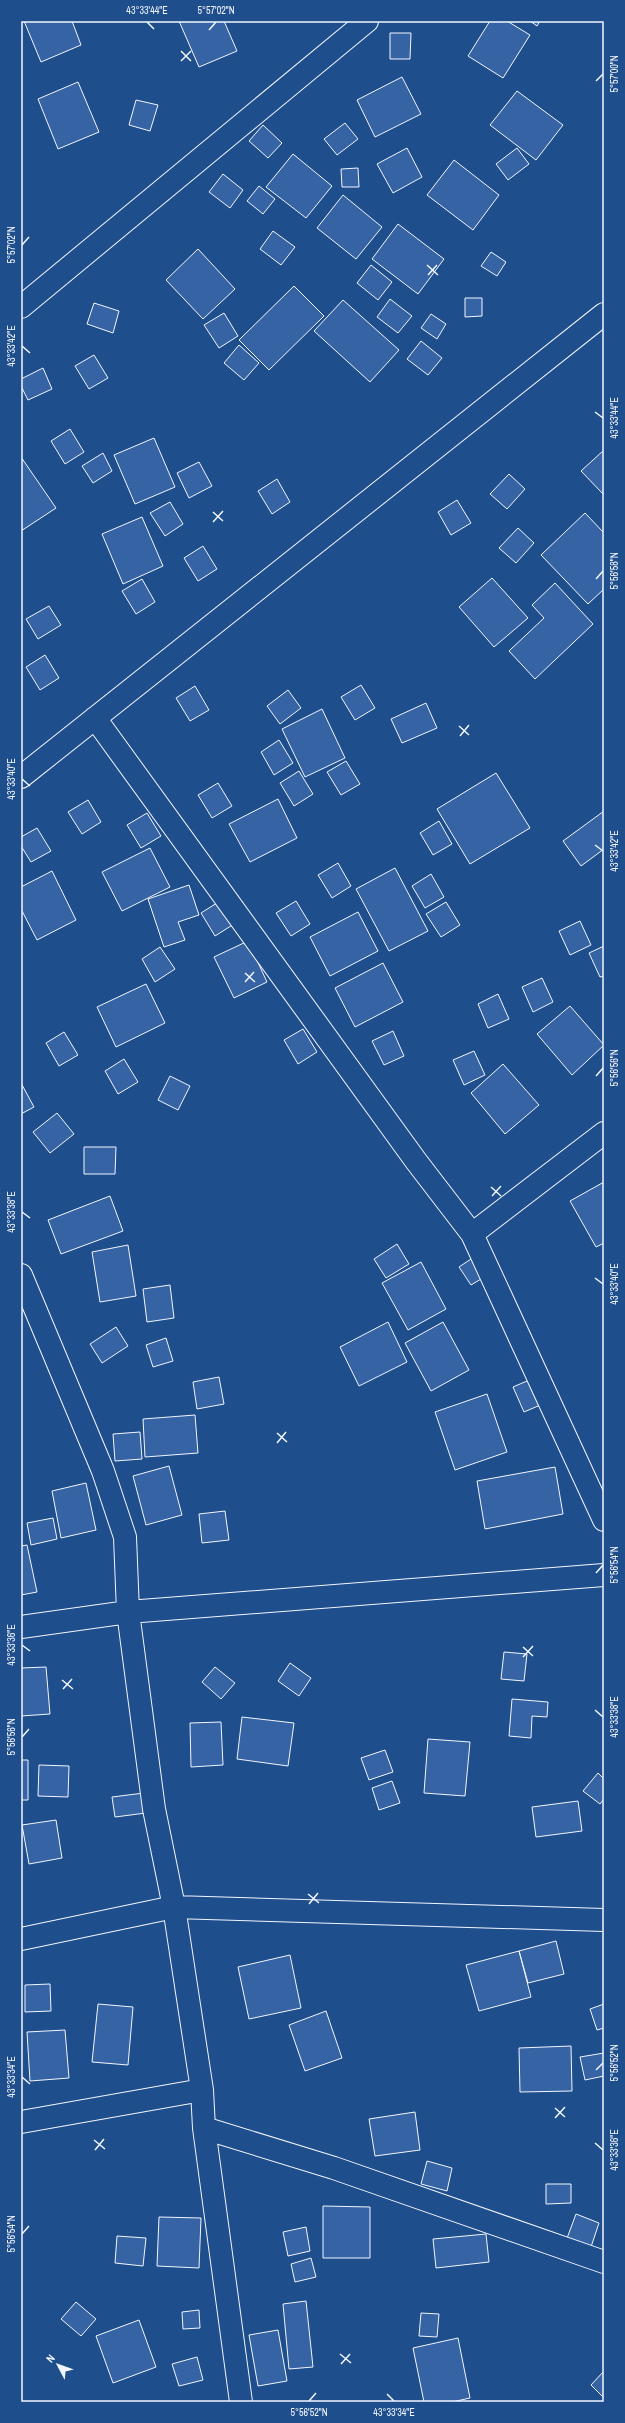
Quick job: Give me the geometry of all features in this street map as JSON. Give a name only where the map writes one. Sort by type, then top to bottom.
[{"type":"street","points":[[21,307],[367,21]]},
{"type":"street","points":[[21,777],[604,314]]},
{"type":"street","points":[[95,718],[416,1161],[472,1234],[604,1520]]},
{"type":"street","points":[[472,1234],[604,1133]]},
{"type":"street","points":[[21,1274],[103,1471],[125,1537],[128,1612],[154,1809],[174,1907],[202,2090],[204,2128],[241,2402]]},
{"type":"street","points":[[21,1627],[128,1612],[604,1575]]},
{"type":"street","points":[[21,1939],[174,1907],[604,1920]]},
{"type":"street","points":[[21,2122],[202,2090]]},
{"type":"street","points":[[204,2128],[334,2168],[604,2262]]},
{"type":"building","points":[[24,21],[72,21],[81,45],[41,62]]},
{"type":"building","points":[[179,21],[224,21],[237,51],[199,67]]},
{"type":"building","points":[[490,21],[507,21],[530,35],[503,78],[468,56]]},
{"type":"building","points":[[530,21],[540,21],[537,26]]},
{"type":"building","points":[[390,33],[411,33],[410,59],[390,59]]},
{"type":"building","points":[[402,77],[421,114],[375,137],[357,100]]},
{"type":"building","points":[[78,82],[99,132],[58,149],[38,99]]},
{"type":"building","points":[[517,91],[563,125],[536,160],[490,125]]},
{"type":"building","points":[[136,100],[158,105],[150,131],[129,125]]},
{"type":"building","points":[[345,123],[358,139],[337,155],[324,139]]},
{"type":"building","points":[[263,125],[282,143],[268,158],[249,141]]},
{"type":"building","points":[[407,148],[422,177],[393,193],[377,164]]},
{"type":"building","points":[[517,148],[529,164],[508,180],[496,164]]},
{"type":"building","points":[[293,154],[332,186],[306,218],[266,187]]},
{"type":"building","points":[[454,160],[499,195],[473,230],[427,195]]},
{"type":"building","points":[[358,168],[359,187],[342,187],[341,169]]},
{"type":"building","points":[[223,174],[243,190],[230,208],[209,192]]},
{"type":"building","points":[[259,186],[275,199],[263,214],[247,201]]},
{"type":"building","points":[[343,195],[382,227],[356,259],[317,228]]},
{"type":"building","points":[[398,224],[444,259],[418,294],[372,259]]},
{"type":"building","points":[[273,231],[295,247],[281,265],[260,249]]},
{"type":"building","points":[[198,249],[235,289],[203,319],[166,280]]},
{"type":"building","points":[[491,252],[506,262],[497,276],[481,266]]},
{"type":"building","points":[[371,265],[392,282],[378,300],[357,283]]},
{"type":"building","points":[[294,286],[324,316],[269,370],[239,340]]},
{"type":"building","points":[[465,298],[482,298],[482,316],[465,317]]},
{"type":"building","points":[[390,299],[412,316],[398,333],[377,317]]},
{"type":"building","points":[[343,300],[399,350],[370,382],[314,331]]},
{"type":"building","points":[[94,303],[119,311],[113,333],[87,324]]},
{"type":"building","points":[[224,313],[238,336],[219,348],[204,325]]},
{"type":"building","points":[[431,314],[446,324],[437,339],[421,328]]},
{"type":"building","points":[[421,341],[442,358],[428,375],[407,359]]},
{"type":"building","points":[[239,345],[259,363],[244,380],[224,363]]},
{"type":"building","points":[[94,355],[108,378],[89,389],[75,366]]},
{"type":"building","points":[[43,368],[52,389],[28,400],[21,386],[21,379]]},
{"type":"building","points":[[70,429],[84,452],[65,464],[51,441]]},
{"type":"building","points":[[154,438],[175,487],[135,504],[114,455]]},
{"type":"building","points":[[604,450],[604,495],[581,471]]},
{"type":"building","points":[[103,453],[112,471],[93,483],[82,466]]},
{"type":"building","points":[[21,457],[56,508],[21,531]]},
{"type":"building","points":[[199,462],[212,486],[189,498],[177,473]]},
{"type":"building","points":[[509,474],[525,489],[507,509],[490,494]]},
{"type":"building","points":[[277,479],[290,502],[272,514],[258,491]]},
{"type":"building","points":[[457,500],[471,523],[451,535],[438,512]]},
{"type":"building","points":[[170,502],[183,524],[165,536],[150,513]]},
{"type":"building","points":[[585,513],[604,533],[604,589],[588,604],[541,555]]},
{"type":"building","points":[[142,517],[163,566],[123,584],[102,534]]},
{"type":"building","points":[[518,528],[534,543],[516,563],[499,548]]},
{"type":"building","points":[[203,546],[217,569],[198,581],[184,558]]},
{"type":"building","points":[[492,578],[528,618],[494,647],[459,607]]},
{"type":"building","points":[[142,579],[155,602],[136,614],[122,591]]},
{"type":"building","points":[[555,583],[593,624],[535,679],[509,651],[544,618],[532,605]]},
{"type":"building","points":[[49,606],[61,625],[38,639],[26,619]]},
{"type":"building","points":[[45,655],[59,678],[40,690],[26,667]]},
{"type":"building","points":[[361,685],[375,708],[355,720],[341,697]]},
{"type":"building","points":[[195,686],[209,710],[190,721],[176,698]]},
{"type":"building","points":[[288,690],[301,708],[280,724],[267,706]]},
{"type":"building","points":[[426,703],[437,728],[402,743],[391,719]]},
{"type":"building","points":[[322,709],[345,758],[305,777],[282,729]]},
{"type":"building","points":[[279,740],[293,763],[274,775],[261,752]]},
{"type":"building","points":[[346,761],[360,784],[341,795],[327,772]]},
{"type":"building","points":[[299,771],[313,794],[294,806],[280,783]]},
{"type":"building","points":[[496,773],[530,828],[470,864],[437,809]]},
{"type":"building","points":[[218,783],[232,806],[212,818],[198,795]]},
{"type":"building","points":[[278,799],[297,838],[250,862],[229,824]]},
{"type":"building","points":[[88,800],[101,822],[82,834],[68,812]]},
{"type":"building","points":[[604,811],[604,849],[581,866],[563,841]]},
{"type":"building","points":[[147,813],[161,836],[141,848],[127,825]]},
{"type":"building","points":[[439,821],[452,844],[433,855],[420,833]]},
{"type":"building","points":[[37,828],[51,851],[31,862],[21,846],[21,837]]},
{"type":"building","points":[[150,848],[170,887],[122,911],[102,872]]},
{"type":"building","points":[[338,863],[351,886],[332,898],[318,875]]},
{"type":"building","points":[[395,868],[428,931],[389,951],[356,889]]},
{"type":"building","points":[[52,871],[76,920],[37,940],[21,909],[21,887]]},
{"type":"building","points":[[431,874],[444,897],[425,908],[412,886]]},
{"type":"building","points":[[189,885],[199,915],[178,922],[185,940],[164,947],[148,899]]},
{"type":"building","points":[[220,901],[234,924],[215,936],[201,913]]},
{"type":"building","points":[[296,901],[310,924],[291,936],[276,913]]},
{"type":"building","points":[[446,902],[460,925],[441,937],[426,914]]},
{"type":"building","points":[[358,912],[378,951],[330,976],[310,937]]},
{"type":"building","points":[[580,921],[591,945],[570,955],[559,931]]},
{"type":"building","points":[[248,941],[267,982],[234,998],[214,957]]},
{"type":"building","points":[[604,946],[604,976],[600,977],[589,953]]},
{"type":"building","points":[[160,947],[175,969],[155,982],[142,959]]},
{"type":"building","points":[[383,963],[403,1002],[355,1027],[335,988]]},
{"type":"building","points":[[542,978],[553,1002],[533,1012],[522,987]]},
{"type":"building","points":[[146,984],[165,1023],[116,1047],[97,1007]]},
{"type":"building","points":[[498,994],[509,1019],[488,1028],[478,1004]]},
{"type":"building","points":[[570,1006],[604,1045],[572,1075],[537,1034]]},
{"type":"building","points":[[303,1029],[317,1052],[298,1064],[284,1040]]},
{"type":"building","points":[[393,1031],[404,1056],[384,1065],[372,1041]]},
{"type":"building","points":[[64,1032],[78,1055],[59,1066],[46,1043]]},
{"type":"building","points":[[474,1051],[485,1075],[464,1085],[453,1060]]},
{"type":"building","points":[[124,1059],[138,1082],[118,1094],[105,1071]]},
{"type":"building","points":[[503,1064],[539,1105],[505,1134],[471,1093]]},
{"type":"building","points":[[170,1076],[190,1086],[178,1110],[158,1100]]},
{"type":"building","points":[[21,1083],[34,1107],[21,1114]]},
{"type":"building","points":[[57,1113],[74,1134],[50,1153],[33,1132]]},
{"type":"building","points":[[84,1147],[116,1147],[115,1174],[84,1174]]},
{"type":"building","points":[[604,1182],[604,1243],[596,1247],[570,1201]]},
{"type":"building","points":[[110,1196],[123,1231],[61,1254],[48,1220]]},
{"type":"building","points":[[397,1244],[409,1264],[386,1278],[374,1259]]},
{"type":"building","points":[[128,1245],[136,1296],[100,1302],[92,1252]]},
{"type":"building","points":[[474,1257],[486,1276],[471,1285],[459,1267]]},
{"type":"building","points":[[421,1262],[446,1309],[408,1330],[382,1283]]},
{"type":"building","points":[[170,1285],[174,1318],[147,1322],[143,1289]]},
{"type":"building","points":[[388,1322],[407,1362],[359,1386],[340,1347]]},
{"type":"building","points":[[443,1322],[469,1370],[431,1391],[405,1343]]},
{"type":"building","points":[[116,1327],[128,1346],[102,1363],[90,1344]]},
{"type":"building","points":[[166,1338],[173,1361],[153,1367],[146,1345]]},
{"type":"building","points":[[219,1377],[224,1404],[197,1409],[193,1382]]},
{"type":"building","points":[[534,1378],[545,1403],[524,1412],[513,1387]]},
{"type":"building","points":[[487,1394],[507,1452],[455,1470],[435,1412]]},
{"type":"building","points":[[195,1415],[198,1453],[145,1457],[143,1419]]},
{"type":"building","points":[[140,1432],[142,1459],[115,1461],[113,1434]]},
{"type":"building","points":[[169,1466],[182,1515],[146,1525],[133,1476]]},
{"type":"building","points":[[555,1467],[563,1514],[485,1529],[477,1481]]},
{"type":"building","points":[[86,1483],[96,1530],[61,1538],[52,1491]]},
{"type":"building","points":[[225,1511],[229,1540],[202,1543],[199,1514]]},
{"type":"building","points":[[53,1518],[57,1539],[31,1545],[27,1523]]},
{"type":"building","points":[[27,1545],[37,1592],[21,1595],[21,1546]]},
{"type":"building","points":[[504,1652],[527,1654],[524,1681],[501,1679]]},
{"type":"building","points":[[290,1663],[311,1678],[299,1696],[278,1681]]},
{"type":"building","points":[[46,1667],[50,1714],[21,1716],[21,1668]]},
{"type":"building","points":[[215,1667],[235,1683],[221,1699],[202,1682]]},
{"type":"building","points":[[512,1699],[548,1702],[547,1717],[532,1716],[531,1738],[509,1736]]},
{"type":"building","points":[[242,1717],[294,1723],[288,1766],[237,1759]]},
{"type":"building","points":[[221,1722],[223,1765],[191,1767],[190,1723]]},
{"type":"building","points":[[428,1739],[470,1742],[465,1796],[424,1793]]},
{"type":"building","points":[[385,1750],[393,1772],[369,1780],[361,1758]]},
{"type":"building","points":[[21,1760],[28,1760],[28,1800],[21,1800]]},
{"type":"building","points":[[39,1765],[69,1766],[68,1797],[38,1796]]},
{"type":"building","points":[[598,1773],[604,1779],[604,1799],[600,1804],[583,1791]]},
{"type":"building","points":[[392,1781],[400,1803],[379,1810],[372,1788]]},
{"type":"building","points":[[144,1793],[146,1813],[115,1817],[112,1797]]},
{"type":"building","points":[[578,1801],[582,1831],[536,1837],[532,1807]]},
{"type":"building","points":[[56,1820],[62,1858],[29,1864],[22,1825]]},
{"type":"building","points":[[556,1941],[564,1974],[528,1983],[519,1951]]},
{"type":"building","points":[[519,1951],[531,1997],[479,2011],[466,1965]]},
{"type":"building","points":[[290,1955],[301,2008],[249,2019],[238,1967]]},
{"type":"building","points":[[50,1984],[51,2011],[25,2012],[25,1985]]},
{"type":"building","points":[[98,2004],[133,2007],[128,2065],[92,2062]]},
{"type":"building","points":[[604,2004],[604,2028],[597,2030],[590,2009]]},
{"type":"building","points":[[326,2011],[342,2058],[305,2071],[289,2025]]},
{"type":"building","points":[[65,2030],[69,2078],[30,2081],[27,2032]]},
{"type":"building","points":[[571,2046],[572,2091],[520,2092],[519,2048]]},
{"type":"building","points":[[604,2053],[604,2076],[585,2080],[580,2057]]},
{"type":"building","points":[[415,2112],[420,2150],[375,2156],[369,2119]]},
{"type":"building","points":[[427,2161],[452,2168],[447,2191],[421,2184]]},
{"type":"building","points":[[546,2184],[571,2184],[571,2203],[546,2204]]},
{"type":"building","points":[[323,2206],[370,2207],[370,2258],[323,2258]]},
{"type":"building","points":[[576,2214],[599,2223],[590,2250],[566,2241]]},
{"type":"building","points":[[159,2217],[201,2218],[199,2268],[157,2266]]},
{"type":"building","points":[[306,2227],[310,2251],[288,2256],[283,2232]]},
{"type":"building","points":[[486,2234],[489,2262],[436,2268],[433,2239]]},
{"type":"building","points":[[117,2236],[146,2238],[143,2266],[115,2263]]},
{"type":"building","points":[[311,2258],[316,2277],[295,2282],[291,2264]]},
{"type":"building","points":[[306,2301],[313,2367],[289,2369],[283,2304]]},
{"type":"building","points":[[76,2302],[96,2319],[81,2336],[61,2319]]},
{"type":"building","points":[[199,2310],[200,2328],[183,2329],[182,2312]]},
{"type":"building","points":[[421,2313],[439,2314],[437,2337],[419,2336]]},
{"type":"building","points":[[139,2320],[156,2367],[113,2383],[96,2336]]},
{"type":"building","points":[[278,2330],[287,2381],[258,2386],[249,2335]]},
{"type":"building","points":[[458,2338],[470,2398],[452,2402],[424,2402],[413,2348]]},
{"type":"building","points":[[197,2357],[203,2380],[179,2386],[172,2364]]},
{"type":"building","points":[[604,2371],[604,2398],[591,2385]]}]
